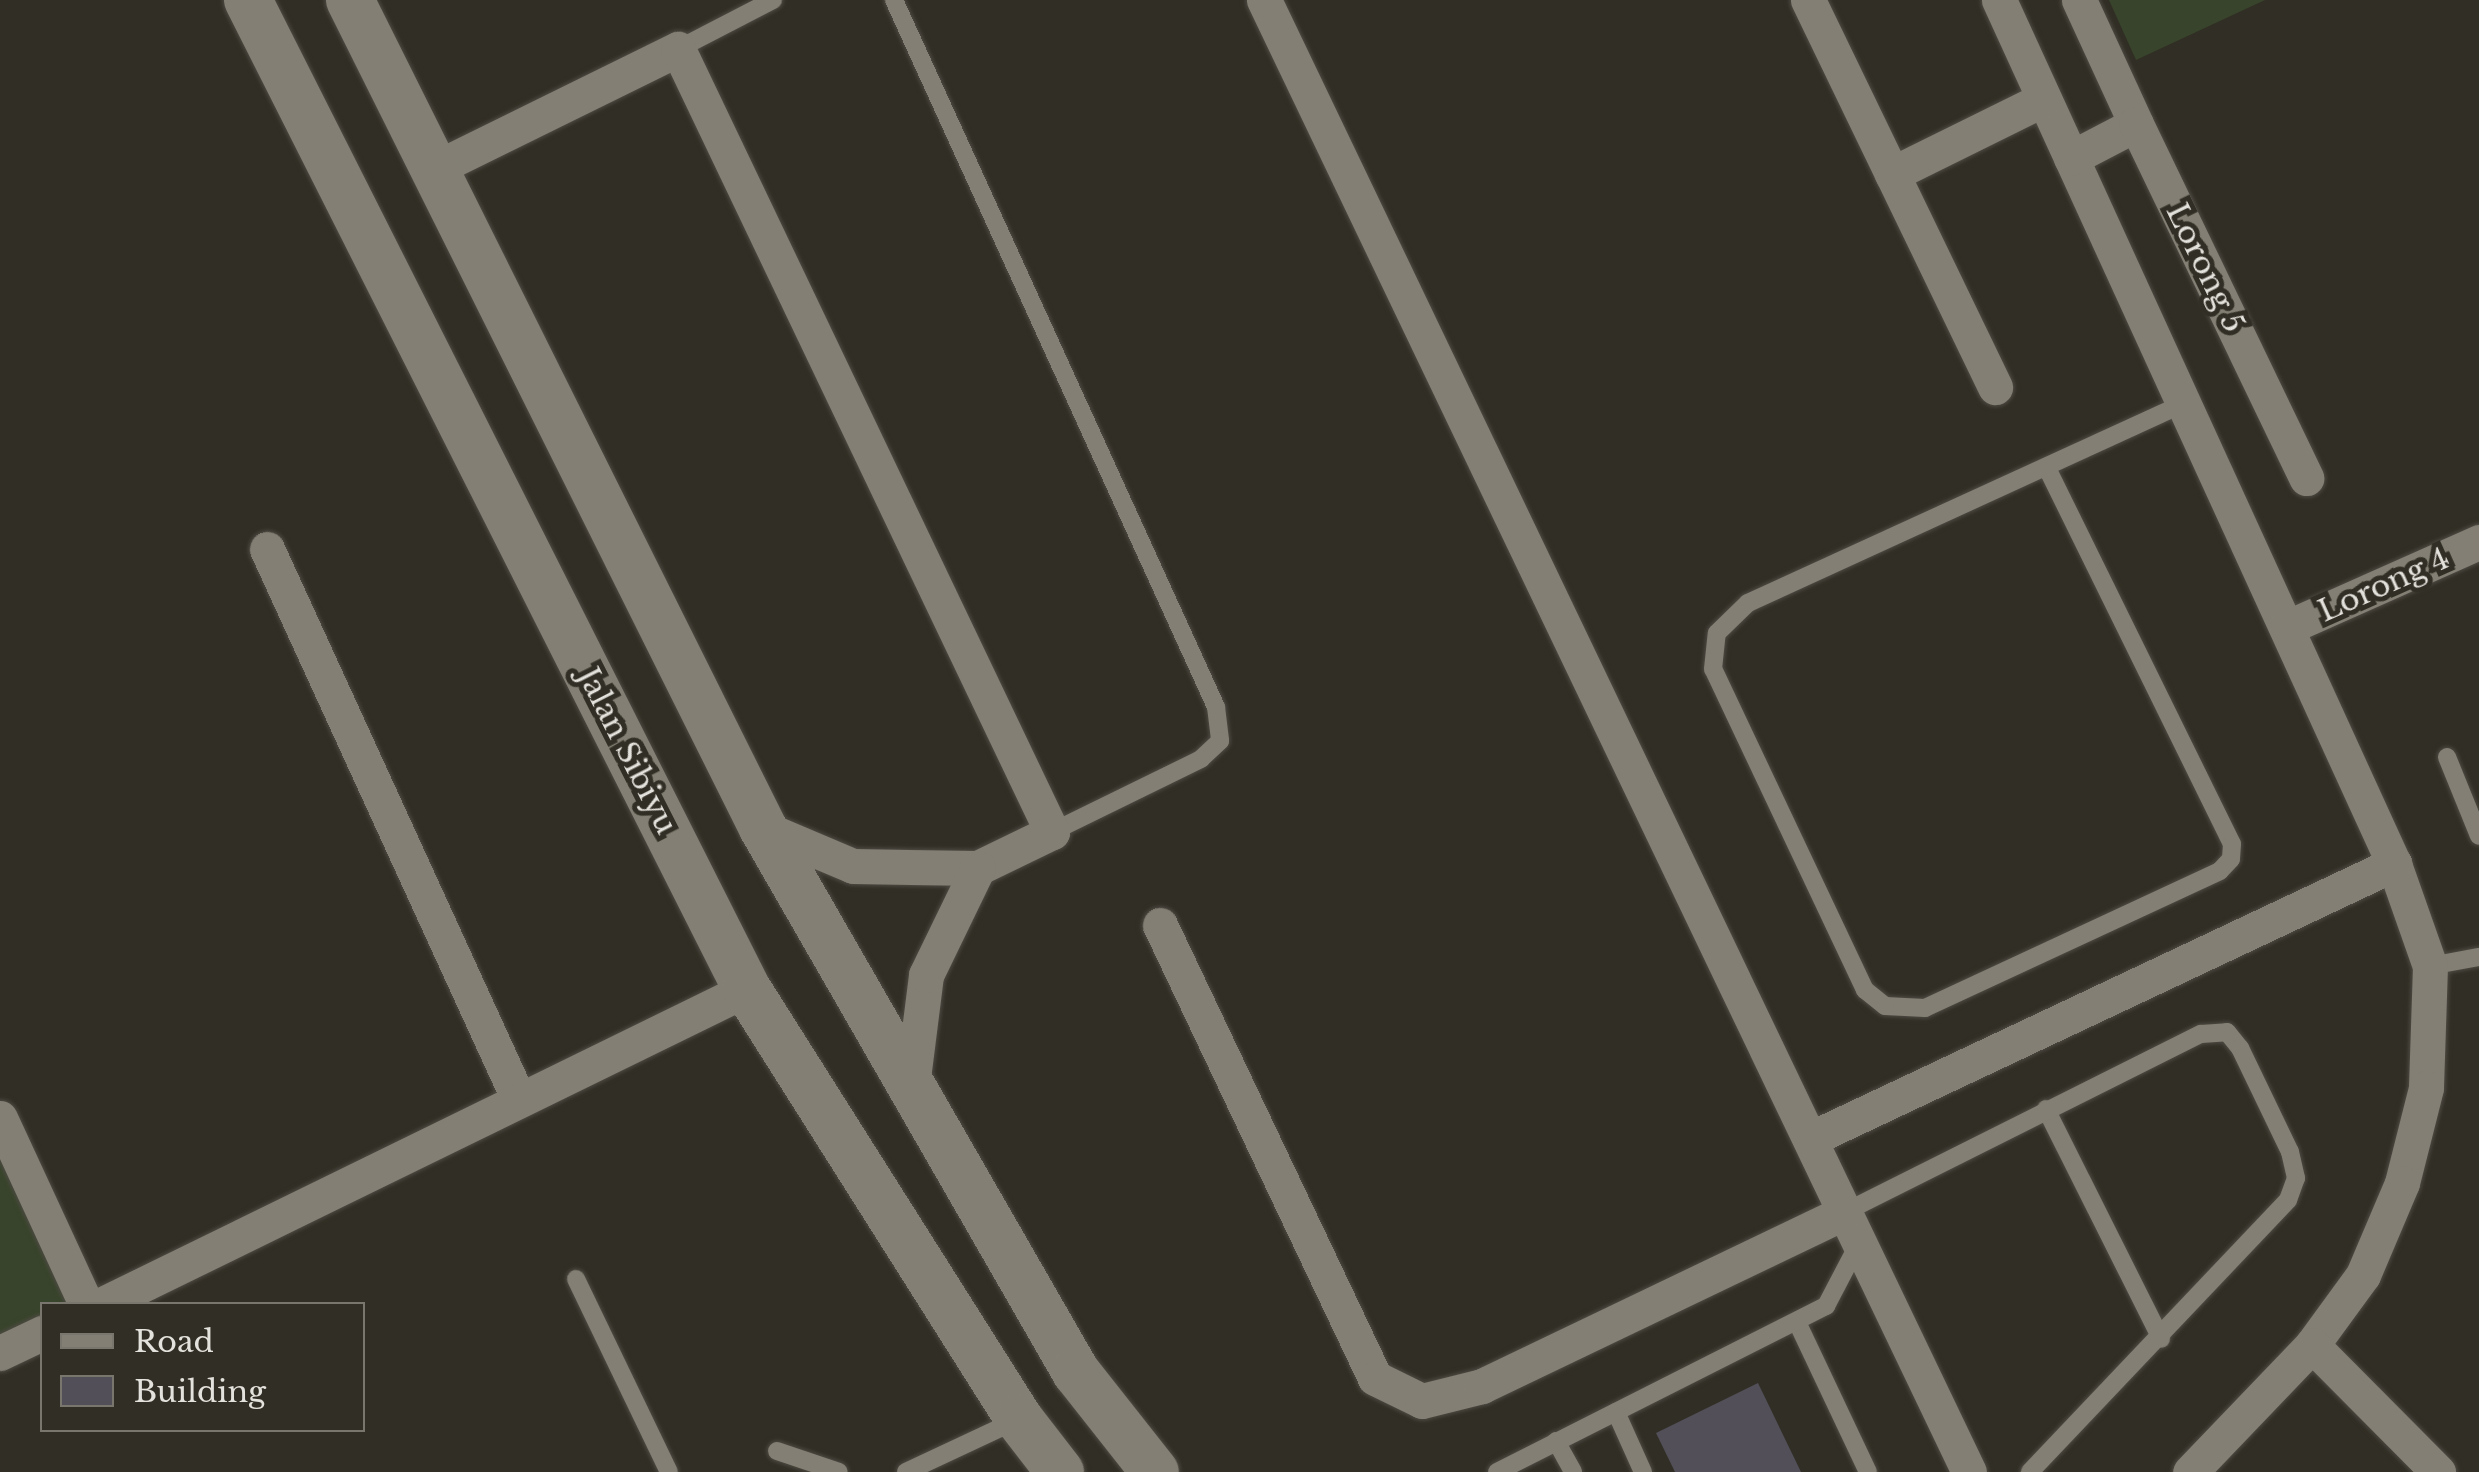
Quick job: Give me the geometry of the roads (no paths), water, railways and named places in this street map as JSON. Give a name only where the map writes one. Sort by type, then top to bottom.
[{"type":"main road","name":"Jalan Sibiyu","points":[[248,0],[747,988],[1020,1419],[1060,1472]]},
{"type":"main road","points":[[350,0],[763,828],[911,1094],[1076,1372],[1155,1472]]},
{"type":"street","points":[[1264,0],[1969,1472]]},
{"type":"street","points":[[1808,0],[1995,387]]},
{"type":"street","points":[[1999,0],[2394,864],[2430,966],[2426,1088],[2402,1183],[2363,1275],[2312,1344],[2190,1472]]},
{"type":"street","name":"Lorong 5","points":[[2079,0],[2306,478]]},
{"type":"street","points":[[436,168],[678,49],[1052,832],[978,868],[852,866],[763,828]]},
{"type":"street","points":[[1892,174],[2044,99]]},
{"type":"street","points":[[2071,158],[2136,124]]},
{"type":"street","name":"Lorong 4","points":[[2288,628],[2479,542]]},
{"type":"street","points":[[267,549],[519,1100]]},
{"type":"street","points":[[1810,1139],[2394,864]]},
{"type":"street","points":[[911,1094],[926,976],[978,868]]},
{"type":"street","points":[[1160,925],[1375,1378],[1422,1402],[1482,1386],[1852,1227]]},
{"type":"street","points":[[107,1302],[747,988]]},
{"type":"street","points":[[0,1118],[85,1302]]},
{"type":"street","points":[[0,1352],[40,1334]]},
{"type":"street","points":[[2312,1344],[2438,1472]]},
{"type":"lane","points":[[678,49],[774,0]]},
{"type":"lane","points":[[894,0],[1216,708],[1220,741],[1202,760],[1052,832]]},
{"type":"lane","points":[[2046,468],[2232,844],[2231,859],[2220,871],[1925,1008],[1885,1006],[1865,990],[1713,669],[1717,632],[1748,603],[2184,403]]},
{"type":"lane","points":[[2447,758],[2479,836]]},
{"type":"lane","points":[[2430,966],[2479,957]]},
{"type":"lane","points":[[1498,1472],[1826,1306],[1852,1227],[2046,1110],[2201,1034],[2227,1032],[2240,1048],[2296,1178],[2288,1200],[2161,1340],[2030,1472]]},
{"type":"lane","points":[[2046,1110],[2161,1340]]},
{"type":"lane","points":[[576,1279],[669,1472]]},
{"type":"lane","points":[[1797,1322],[1868,1472]]},
{"type":"lane","points":[[1616,1412],[1643,1472]]},
{"type":"lane","points":[[906,1472],[1020,1419]]},
{"type":"lane","points":[[1556,1441],[1572,1472]]},
{"type":"lane","points":[[777,1451],[839,1472]]}]
